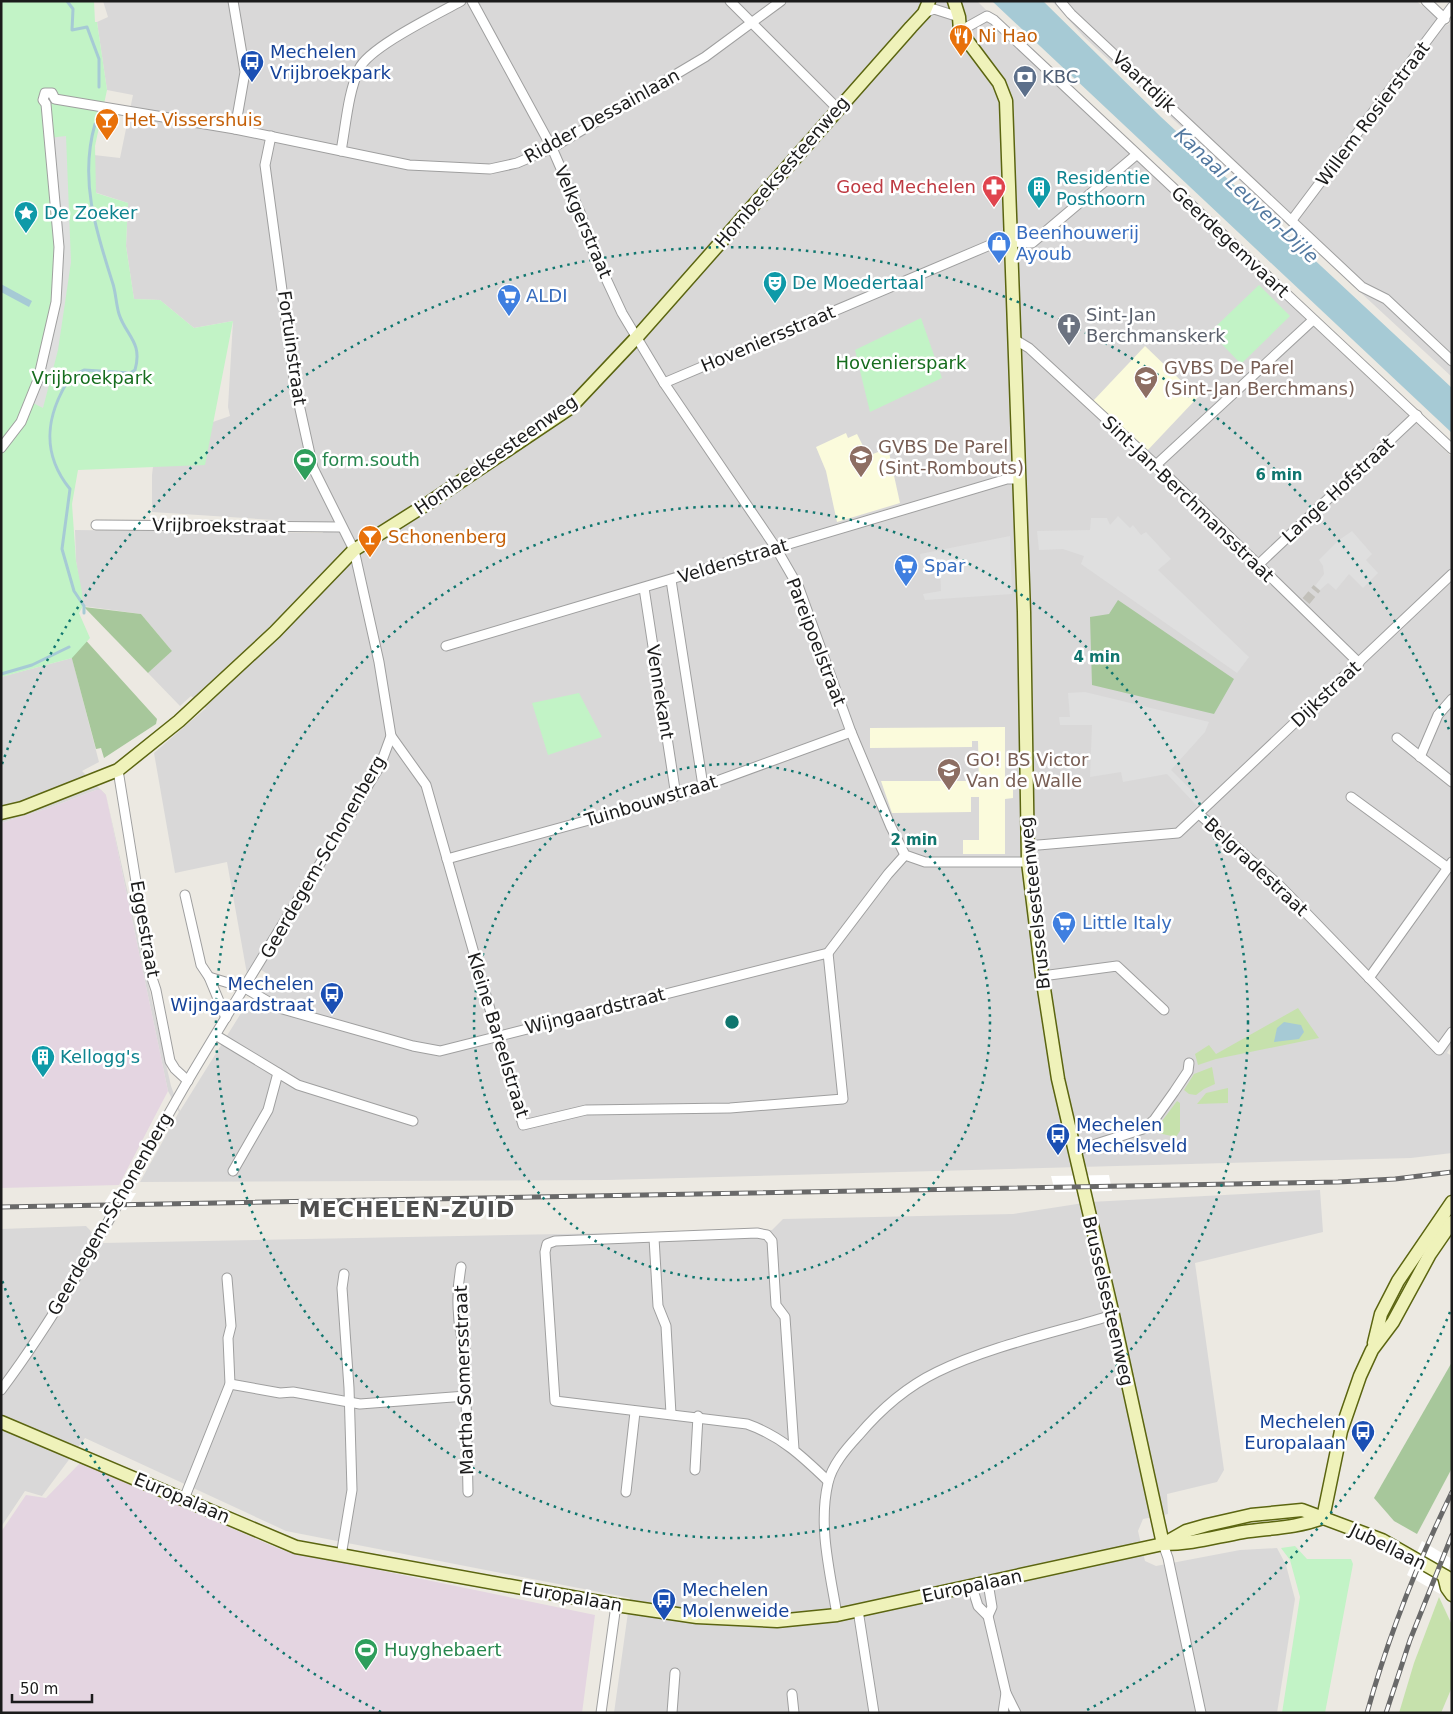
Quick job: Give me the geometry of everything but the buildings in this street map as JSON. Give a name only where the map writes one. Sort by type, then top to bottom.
[{"type":"street","points":[[232,1],[244,72],[235,129]]},
{"type":"street","points":[[341,151],[354,83],[360,67],[370,55],[384,45],[460,1]]},
{"type":"street","name":"Velkgerstraat","points":[[472,1],[552,148],[582,217],[589,242],[622,313],[637,337]]},
{"type":"street","points":[[730,1],[838,109]]},
{"type":"street","name":"Ridder Dessainlaan","points":[[1,448],[21,422],[38,380],[56,302],[59,248],[46,104],[51,104],[50,92],[108,107],[235,129],[409,165],[490,169],[517,163],[552,148],[705,57],[781,1]]},
{"type":"street","points":[[954,1],[959,17],[960,31]]},
{"type":"street","name":"Vaartdijk","points":[[1060,1],[1071,14],[1362,287],[1386,299],[1452,361]]},
{"type":"street","points":[[1426,1],[1445,19]]},
{"type":"street","name":"Hombeeksesteenweg","points":[[1,813],[22,808],[118,770],[179,721],[275,632],[354,550],[430,502],[570,408],[637,337],[927,7],[959,17]]},
{"type":"street","name":"Willem Rosierstraat","points":[[1292,220],[1445,19],[1452,7]]},
{"type":"street","name":"Geerdegemvaart","points":[[960,31],[987,16],[994,20],[1452,449]]},
{"type":"street","name":"Brusselsesteenweg","points":[[960,31],[999,83],[1006,101],[1024,612],[1027,846],[1042,976],[1058,1079],[1114,1315],[1201,1713]]},
{"type":"street","name":"Fortuinstraat","points":[[271,136],[265,165],[295,386],[313,468],[354,550]]},
{"type":"street","name":"Hoveniersstraat","points":[[664,383],[990,245],[1012,242],[1032,243],[1136,155]]},
{"type":"street","points":[[1156,466],[1313,320]]},
{"type":"street","name":"Pareipoelstraat","points":[[637,337],[664,383],[776,548],[799,588],[851,732],[891,827],[905,855]]},
{"type":"street","name":"Sint-Jan-Berchmansstraat","points":[[1014,340],[1029,348],[1156,466],[1258,565],[1303,603],[1360,663]]},
{"type":"street","name":"Lange Hofstraat","points":[[1258,565],[1417,416]]},
{"type":"street","name":"Veldenstraat","points":[[446,646],[1007,480],[1019,479]]},
{"type":"street","name":"Vrijbroekstraat","points":[[96,525],[341,527]]},
{"type":"street","name":"Geerdegem-Schonenberg","points":[[1,1390],[18,1367],[97,1242],[188,1081],[380,766],[391,736],[379,662],[354,550]]},
{"type":"street","name":"Dijkstraat","points":[[1199,814],[1452,574]]},
{"type":"street","name":"Vennekant","points":[[671,580],[703,786]]},
{"type":"street","name":"Vennekant","points":[[644,588],[676,796]]},
{"type":"street","points":[[1420,757],[1438,715],[1452,699]]},
{"type":"street","name":"Tuinbouwstraat","points":[[447,858],[676,796],[851,732]]},
{"type":"street","name":"Kleine Bareelstraat","points":[[391,736],[426,785],[523,1125],[586,1110],[730,1108],[844,1099],[828,953]]},
{"type":"street","points":[[1397,738],[1452,782]]},
{"type":"street","name":"Eggestraat","points":[[118,770],[151,975],[156,990],[170,1061],[175,1069],[188,1081]]},
{"type":"street","points":[[1351,797],[1450,865],[1369,978]]},
{"type":"street","name":"Belgradestraat","points":[[1027,846],[1178,833],[1199,814],[1280,885],[1439,1050],[1452,1032]]},
{"type":"street","points":[[828,953],[888,874],[905,855],[926,862],[1028,862]]},
{"type":"street","points":[[185,895],[201,965],[209,977],[226,1018]]},
{"type":"street","name":"Wijngaardstraat","points":[[209,977],[245,988],[279,1008],[413,1046],[440,1050],[828,953]]},
{"type":"street","points":[[1042,976],[1117,966],[1164,1010]]},
{"type":"street","points":[[217,1036],[298,1085],[413,1121]]},
{"type":"street","points":[[1074,1151],[1143,1129],[1154,1120],[1174,1092],[1188,1071],[1189,1063]]},
{"type":"street","points":[[233,1171],[268,1110],[278,1073]]},
{"type":"street","points":[[1324,1518],[1336,1453],[1348,1407],[1372,1350],[1381,1314],[1398,1281],[1452,1202]]},
{"type":"street","points":[[1372,1350],[1393,1322],[1430,1254],[1452,1222]]},
{"type":"street","points":[[794,1449],[785,1317],[776,1305],[772,1241],[767,1235],[757,1233],[554,1241],[547,1244],[545,1252],[555,1401],[635,1412],[698,1416],[747,1424],[769,1432],[794,1449],[828,1481]]},
{"type":"street","points":[[654,1238],[658,1306],[666,1326],[671,1414]]},
{"type":"street","name":"Martha Somersstraat","points":[[461,1268],[459,1279],[461,1337],[465,1349],[468,1492]]},
{"type":"street","points":[[342,1556],[352,1490],[347,1346],[344,1333],[342,1288],[344,1274]]},
{"type":"street","points":[[184,1499],[230,1384],[228,1338],[231,1326],[227,1278]]},
{"type":"street","points":[[837,1615],[824,1525],[828,1481],[842,1453],[865,1428],[893,1400],[931,1375],[980,1354],[1114,1315]]},
{"type":"street","points":[[230,1384],[280,1393],[293,1392],[348,1402],[402,1402],[412,1398],[466,1396]]},
{"type":"street","points":[[626,1492],[635,1412]]},
{"type":"street","points":[[695,1470],[698,1416]]},
{"type":"street","name":"Europalaan","points":[[1,1422],[296,1547],[616,1606],[739,1620],[777,1621],[837,1615],[1163,1544],[1188,1544],[1240,1532],[1300,1526],[1324,1518]]},
{"type":"street","name":"Jubellaan","points":[[1324,1518],[1382,1540],[1450,1579]]},
{"type":"street","points":[[1450,1579],[1447,1588],[1452,1595]]},
{"type":"street","points":[[988,1583],[992,1606],[988,1616]]},
{"type":"street","points":[[972,1587],[978,1606],[988,1616],[1006,1693],[1016,1713]]},
{"type":"street","points":[[601,1713],[616,1606]]},
{"type":"street","points":[[858,1610],[874,1713]]},
{"type":"street","points":[[672,1713],[675,1673]]},
{"type":"street","points":[[1003,1713],[1006,1693]]},
{"type":"street","points":[[792,1694],[794,1713]]},
{"type":"shaded area","points":[[103,1],[977,1],[1187,207],[1452,457],[1452,1045],[1447,1053],[1452,1056],[1452,1153],[1411,1158],[607,1180],[140,1182],[179,1112],[168,1091],[106,795],[171,1086],[180,1111],[248,1002],[253,1000],[263,985],[266,973],[253,965],[247,974],[227,862],[175,873],[154,753],[206,708],[191,696],[180,706],[148,673],[172,651],[141,614],[83,606],[76,561],[75,530],[323,533],[320,523],[152,512],[152,475],[156,442],[230,416],[228,407],[233,321],[194,328],[160,300],[134,299],[126,246],[128,203],[94,192],[94,155],[120,158],[133,95],[107,90],[97,22],[108,17]]},
{"type":"shaded area","points":[[1052,1],[1416,1],[1448,25],[1452,20],[1452,377],[1083,36]]},
{"type":"shaded area","points":[[66,136],[71,262],[58,350],[43,408],[29,401],[59,273],[49,138]]},
{"type":"shaded area","name":"GVBS De Parel (Sint-Jan Berchmans)","points":[[1145,346],[1198,397],[1146,452],[1093,401]]},
{"type":"shaded area","name":"GVBS De Parel (Sint-Rombouts)","points":[[846,433],[848,438],[857,434],[868,456],[888,448],[900,503],[837,522],[826,471],[816,447]]},
{"type":"shaded area","points":[[1118,516],[1130,528],[1133,525],[1141,535],[1146,532],[1171,559],[1158,570],[1249,657],[1237,673],[1081,564],[1084,556],[1063,549],[1039,550],[1037,531],[1090,530],[1091,518],[1107,518],[1110,525]]},
{"type":"shaded area","points":[[1352,531],[1372,554],[1366,560],[1378,573],[1363,588],[1349,574],[1336,590],[1328,583],[1320,590],[1315,586],[1324,574],[1323,566],[1319,560],[1339,540]]},
{"type":"shaded area","points":[[1010,536],[1012,594],[925,600],[923,594],[941,591],[940,562],[921,563],[920,554]]},
{"type":"shaded area","points":[[72,658],[99,762],[82,771],[106,795],[96,790],[49,808],[1,823],[1,677]]},
{"type":"shaded area","points":[[1085,692],[1209,722],[1205,732],[1171,770],[1203,802],[1197,806],[1167,774],[1123,782],[1121,772],[1090,777],[1092,725],[1060,725],[1059,717],[1070,717],[1068,693]]},
{"type":"shaded area","name":"GO! BS Victor Van de Walle","points":[[1005,727],[1005,781],[1013,781],[1013,798],[1005,799],[1005,854],[963,854],[963,840],[979,840],[979,797],[971,797],[971,812],[892,813],[881,781],[969,781],[969,785],[979,785],[978,741],[972,741],[972,747],[870,748],[870,728]]},
{"type":"shaded area","points":[[96,790],[101,790],[106,795],[168,1091],[119,1185],[1,1188],[1,823],[49,808]]},
{"type":"shaded area","points":[[1320,1190],[1323,1232],[1195,1263],[1224,1470],[1217,1482],[1167,1494],[1168,1514],[1143,1519],[1138,1531],[1145,1561],[1156,1566],[1240,1550],[1277,1548],[1286,1565],[1295,1599],[1277,1713],[614,1713],[630,1598],[286,1531],[85,1438],[42,1496],[25,1491],[1,1527],[1,1229],[86,1226],[102,1243],[772,1230],[783,1219],[1013,1214],[1090,1202]]},
{"type":"shaded area","points":[[80,1463],[282,1550],[595,1615],[582,1713],[1,1713],[1,1532],[26,1495],[46,1498]]},
{"type":"green space","name":"Vrijbroekpark","points":[[1,1],[94,1],[95,22],[97,22],[107,90],[95,146],[96,193],[128,203],[126,246],[134,299],[160,300],[194,328],[233,321],[205,465],[78,470],[72,504],[76,561],[83,606],[79,613],[90,638],[72,658],[1,677]]},
{"type":"green space","points":[[1259,285],[1290,316],[1241,364],[1210,332]]},
{"type":"green space","name":"Hovenierspark","points":[[921,318],[942,378],[870,412],[855,350]]},
{"type":"green space","points":[[1118,600],[1234,679],[1214,714],[1092,685],[1090,617],[1109,614]]},
{"type":"green space","points":[[84,607],[141,614],[172,651],[148,673]]},
{"type":"green space","points":[[63,625],[81,635],[157,719],[156,724],[104,758],[101,748],[96,749]]},
{"type":"green space","points":[[579,693],[602,737],[548,755],[532,703]]},
{"type":"green space","points":[[1298,1008],[1319,1038],[1216,1059],[1198,1065],[1195,1054],[1209,1045],[1216,1054]]},
{"type":"green space","points":[[1212,1067],[1215,1084],[1196,1095],[1189,1094],[1184,1090],[1194,1074]]},
{"type":"green space","points":[[1228,1088],[1228,1103],[1197,1104],[1206,1093]]},
{"type":"green space","points":[[1177,1101],[1180,1103],[1180,1131],[1176,1137],[1158,1133],[1156,1129]]},
{"type":"green space","points":[[1452,1362],[1452,1468],[1417,1534],[1394,1521],[1374,1498]]},
{"type":"green space","points":[[1295,1546],[1307,1559],[1351,1559],[1353,1564],[1325,1713],[1282,1713],[1300,1597],[1290,1560],[1281,1548]]},
{"type":"green space","points":[[1439,1597],[1452,1625],[1452,1687],[1441,1713],[1399,1713],[1414,1663]]},
{"type":"water","points":[[992,1],[1043,1],[1161,117],[1452,388],[1452,433]]},
{"type":"water","points":[[1,284],[32,301],[29,307],[1,292]]},
{"type":"water","points":[[1284,1022],[1301,1025],[1304,1032],[1299,1039],[1274,1042],[1277,1028]]},
{"type":"pier","points":[[1109,1175],[1112,1191],[1055,1192],[1051,1176]]},
{"type":"pier","points":[[136,1193],[126,1210],[99,1211],[110,1194]]},
{"type":"pier","points":[[1422,1541],[1452,1559],[1440,1594],[1407,1575]]},
{"type":"waterway","points":[[67,1],[73,9],[72,30],[87,27],[99,59],[99,87]]},
{"type":"waterway","points":[[84,613],[84,606],[74,591],[62,549],[70,489],[60,475],[54,461],[50,433],[52,419],[56,404],[71,376],[84,370],[130,373],[135,370],[137,360],[133,340],[119,314],[92,205],[89,165],[90,145],[95,124]]},
{"type":"waterway","points":[[1,674],[32,665],[69,647]]},
{"type":"tunnel","points":[[1306,601],[1317,588]]},
{"type":"railway","points":[[1,1207],[1338,1182],[1395,1179],[1452,1172]]},
{"type":"railway","points":[[1367,1713],[1404,1601],[1452,1492]]},
{"type":"railway","points":[[1386,1713],[1410,1640],[1452,1535]]},
{"type":"place","name":"Ni Hao","points":[[961,57]]},
{"type":"place","name":"Mechelen Vrijbroekpark","points":[[252,83]]},
{"type":"place","name":"KBC","points":[[1025,98]]},
{"type":"place","name":"Het Vissershuis","points":[[107,141]]},
{"type":"place","name":"Goed Mechelen","points":[[994,208]]},
{"type":"place","name":"Residentie Posthoorn","points":[[1039,209]]},
{"type":"place","name":"De Zoeker","points":[[26,234]]},
{"type":"place","name":"Beenhouwerij Ayoub","points":[[999,264]]},
{"type":"place","name":"De Moedertaal","points":[[775,304]]},
{"type":"place","name":"ALDI","points":[[509,317]]},
{"type":"place","name":"Sint-Jan Berchmanskerk","points":[[1069,346]]},
{"type":"place","name":"GVBS De Parel (Sint-Jan Berchmans)","points":[[1146,399]]},
{"type":"place","name":"GVBS De Parel (Sint-Rombouts)","points":[[861,478]]},
{"type":"place","name":"form.south","points":[[305,481]]},
{"type":"place","name":"Schonenberg","points":[[370,558]]},
{"type":"place","name":"Spar","points":[[906,587]]},
{"type":"place","name":"GO! BS Victor Van de Walle","points":[[949,791]]},
{"type":"place","name":"Little Italy","points":[[1064,944]]},
{"type":"place","name":"Mechelen Wijngaardstraat","points":[[332,1015]]},
{"type":"place","name":"Kellogg's","points":[[43,1078]]},
{"type":"place","name":"Mechelen Mechelsveld","points":[[1058,1156]]},
{"type":"place","name":"Mechelen Europalaan","points":[[1363,1453]]},
{"type":"place","name":"Mechelen Molenweide","points":[[664,1621]]},
{"type":"place","name":"Huyghebaert","points":[[366,1671]]},
{"type":"district","name":"MECHELEN-ZUID","points":[[407,1209]]},
{"type":"water label","name":"Kanaal Leuven-Dijle","points":[[1247,195]]}]
